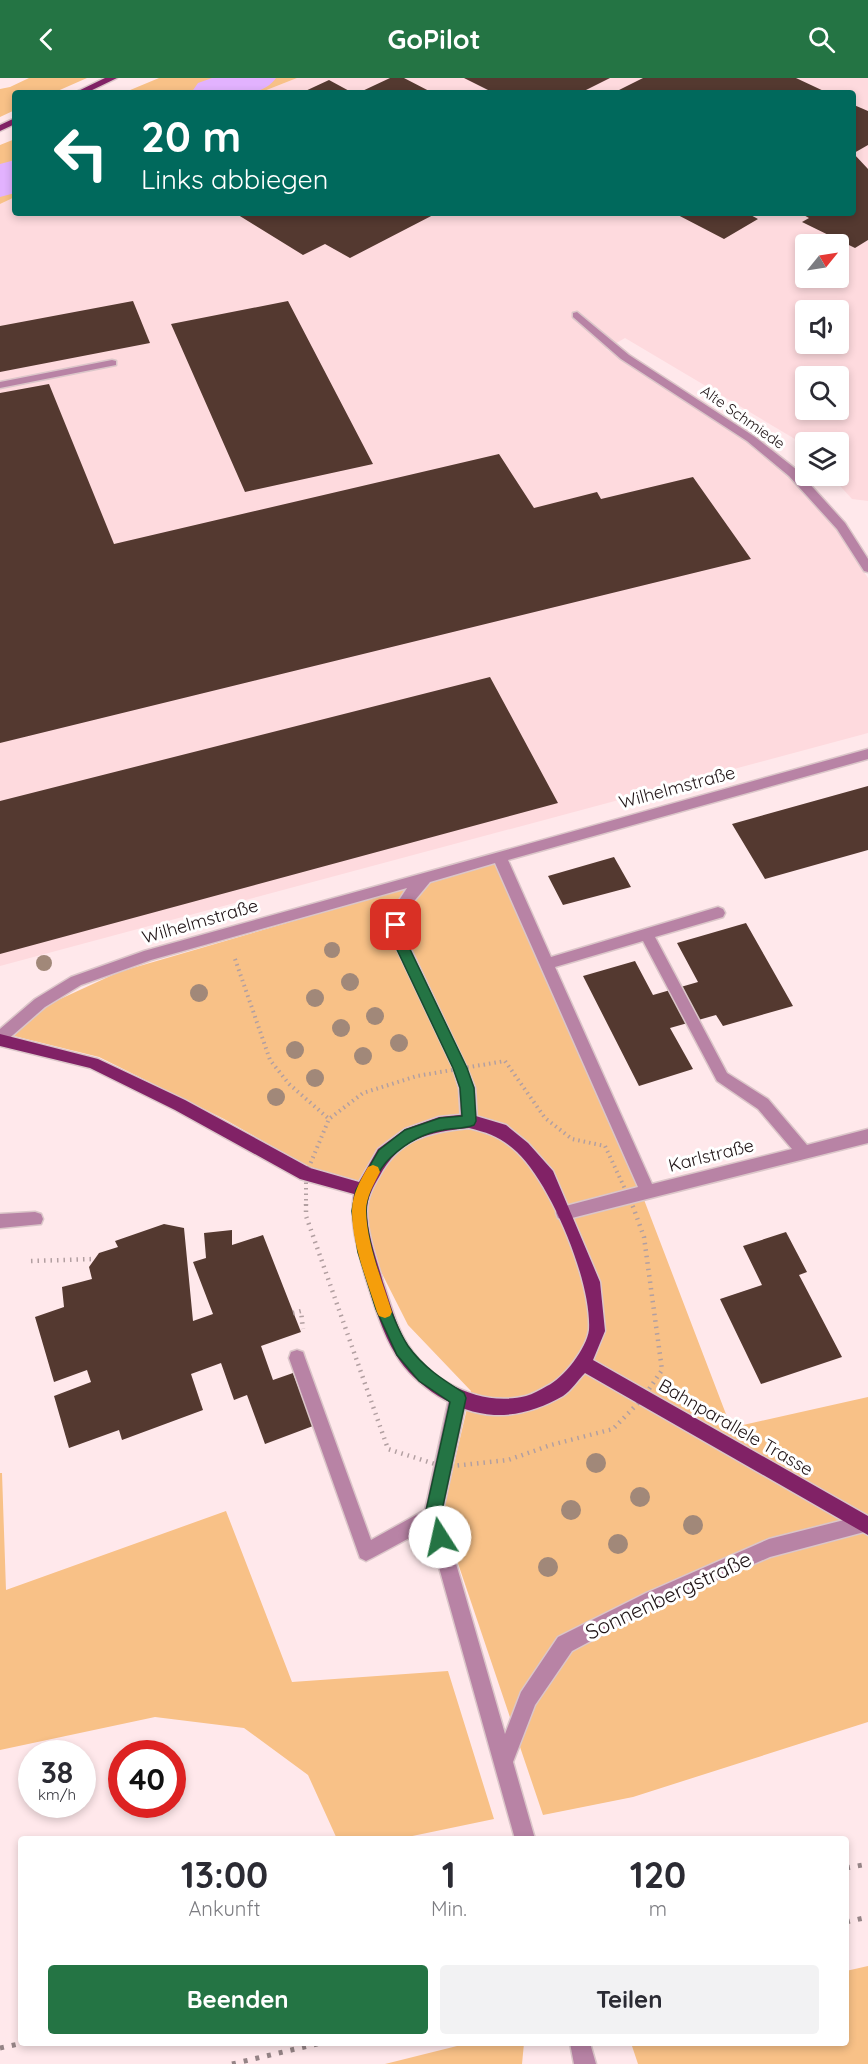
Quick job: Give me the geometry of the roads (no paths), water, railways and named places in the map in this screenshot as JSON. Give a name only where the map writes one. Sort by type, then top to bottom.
[{"type":"main road","points":[[85,90],[113,78]]},
{"type":"main road","name":"Wilhelmstraße","points":[[0,1039],[93,1063],[180,1105],[306,1174],[363,1190]]},
{"type":"main road","points":[[469,1121],[501,1130],[523,1148],[546,1176],[592,1282],[597,1331],[583,1364],[559,1389],[528,1404],[493,1407],[458,1398],[424,1376],[402,1350],[384,1309],[366,1252],[359,1211],[363,1190],[384,1155],[410,1134],[440,1124],[469,1121]]},
{"type":"main road","name":"Bahnparallele Trasse","points":[[583,1364],[866,1525]]},
{"type":"street","name":"Alte Schmiede","points":[[577,315],[625,357],[751,439],[793,472],[841,526],[868,568]]},
{"type":"street","points":[[0,385],[112,363]]},
{"type":"street","name":"Wilhelmstraße","points":[[0,1039],[40,1003],[75,981],[149,955],[868,754]]},
{"type":"street","points":[[499,856],[647,1191]]},
{"type":"street","points":[[427,876],[398,909],[396,925],[399,939],[460,1068],[467,1088],[469,1121]]},
{"type":"street","points":[[547,964],[718,913]]},
{"type":"street","points":[[646,934],[722,1077],[763,1104],[804,1152]]},
{"type":"street","name":"Karlstraße","points":[[564,1213],[868,1136]]},
{"type":"street","points":[[0,1221],[35,1219]]},
{"type":"street","points":[[297,1358],[366,1552],[433,1515]]},
{"type":"street","points":[[458,1398],[433,1515],[524,1836]]},
{"type":"street","name":"Sonnenbergstraße","points":[[504,1760],[528,1700],[565,1644],[652,1599],[769,1548],[866,1525]]},
{"type":"street","points":[[581,2046],[585,2064]]},
{"type":"waterway","points":[[222,90],[253,78]]},
{"type":"waterway","points":[[0,182],[12,176]]},
{"type":"railway","points":[[849,1867],[868,1864]]},
{"type":"railway","points":[[849,1921],[868,1917]]},
{"type":"railway","points":[[0,2048],[18,2044]]},
{"type":"railway","points":[[232,2064],[308,2046]]}]
